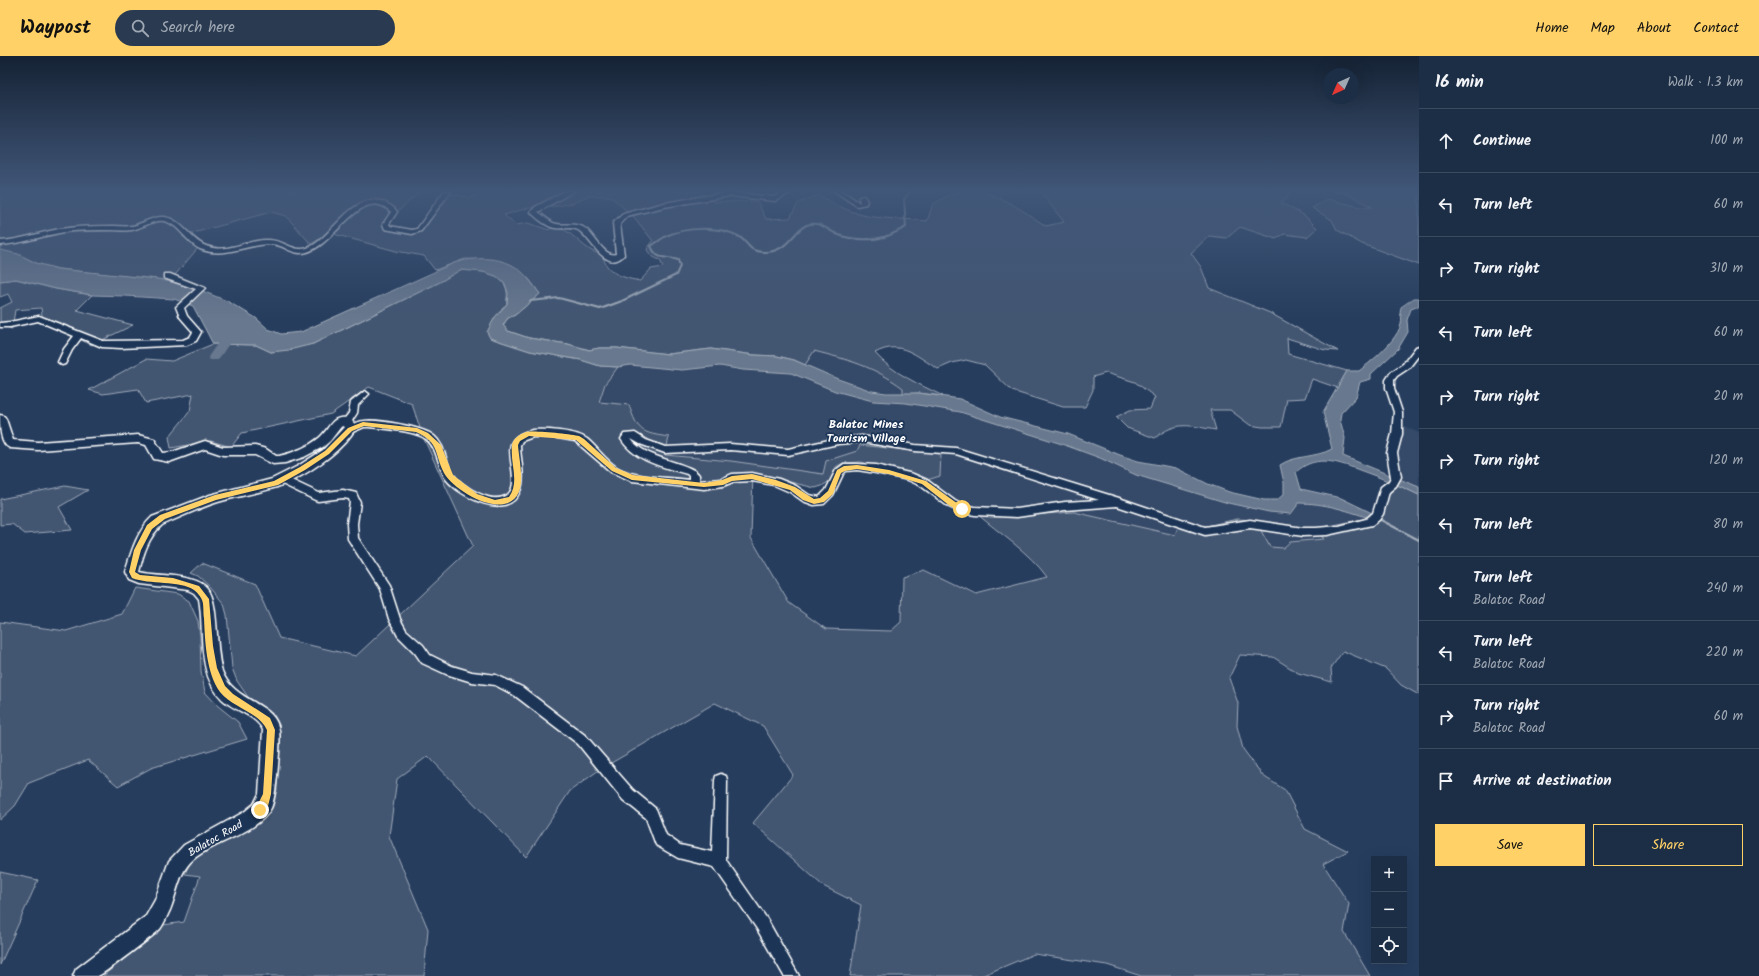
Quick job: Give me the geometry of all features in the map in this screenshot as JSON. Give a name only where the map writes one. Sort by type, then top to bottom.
[{"type":"main road","points":[[0,419],[6,440],[10,444],[17,446],[110,442],[138,439],[150,442],[155,453],[161,458],[170,457],[194,447],[206,445],[211,446],[215,450],[227,452],[262,451],[275,460],[300,454],[314,447],[324,439],[336,424],[340,422],[349,426]]},
{"type":"main road","name":"Balatoc Road","points":[[83,976],[153,923],[163,904],[175,867],[182,858],[190,851],[254,815],[265,803],[267,794],[271,730],[267,720],[230,697],[222,689],[213,668],[206,599],[197,588],[189,585],[173,581],[144,579],[134,576],[132,572],[138,550],[150,527],[162,517],[215,498],[270,486],[327,453],[349,426]]},
{"type":"street","points":[[0,242],[10,243],[48,234]]},
{"type":"street","points":[[184,234],[190,240],[211,250],[226,251],[273,242],[301,251],[314,246],[331,234]]},
{"type":"street","points":[[586,234],[605,255],[610,258],[615,258],[620,255],[617,234]]},
{"type":"street","points":[[0,325],[7,326],[31,318],[39,318],[102,344],[184,343],[193,339],[197,332],[180,311],[180,307],[201,288],[199,286],[167,276]]},
{"type":"street","points":[[62,362],[68,349],[79,335]]},
{"type":"street","points":[[694,484],[694,475],[690,472],[650,458],[630,445],[626,439],[627,436],[632,435],[643,442],[665,450],[730,448],[788,452],[838,441],[862,439],[915,448],[956,450],[1205,531],[1218,531],[1248,524],[1270,525],[1309,532],[1340,529],[1375,517],[1381,504],[1384,490],[1395,480],[1392,453],[1398,434],[1398,412],[1390,388],[1390,380],[1394,374],[1406,366],[1419,349]]},
{"type":"street","points":[[365,394],[354,404],[349,426],[363,424],[417,430],[426,434],[438,445],[450,477],[474,496],[495,502],[504,502],[512,499],[516,492],[518,485],[515,445],[517,440],[528,434],[577,438],[582,440],[614,470],[632,477],[704,485],[723,482],[732,478],[752,476],[776,482],[793,489],[806,498],[814,501],[821,501],[830,492],[839,472],[844,468],[857,467],[882,470],[910,477],[924,483],[952,504],[962,509],[974,511],[1017,513],[1065,506],[1117,502]]},
{"type":"street","points":[[282,480],[314,496],[318,497],[343,494],[355,499],[352,524],[353,539],[385,588],[395,618],[402,633],[426,658],[450,670],[472,677],[496,680],[518,691],[582,740],[628,795],[651,814],[661,840],[678,851],[713,859],[719,862],[762,924],[792,976]]},
{"type":"street","points":[[719,862],[721,780]]},
{"type":"shaded area","points":[[0,234],[190,234],[182,236],[198,248],[170,281],[58,269],[36,263],[18,254],[0,250]]},
{"type":"shaded area","points":[[302,234],[328,234],[311,244]]},
{"type":"shaded area","points":[[333,234],[570,234],[588,249],[603,255],[608,267],[612,271],[622,276],[640,281],[651,269],[663,267],[660,260],[652,256],[647,249],[653,241],[647,234],[1232,234],[1227,238],[1209,236],[1191,253],[1201,267],[1209,288],[1270,313],[1338,351],[1325,350],[1287,338],[1288,354],[1347,371],[1338,388],[1312,379],[1305,398],[1287,399],[1281,427],[1262,427],[1250,425],[1230,410],[1210,410],[1216,430],[1184,426],[1170,429],[1155,438],[1127,428],[1116,417],[1130,410],[1150,409],[1155,397],[1135,382],[1106,373],[1093,377],[1093,390],[1085,407],[1063,407],[1012,391],[985,365],[966,360],[952,363],[938,369],[901,348],[884,349],[875,353],[898,372],[943,396],[919,393],[903,394],[903,388],[892,380],[871,369],[850,361],[814,351],[805,365],[794,360],[777,356],[754,355],[711,349],[668,354],[617,348],[599,348],[590,350],[568,344],[529,338],[508,331],[503,325],[508,318],[515,315],[540,294],[529,279],[492,260],[465,259],[435,270],[424,256],[396,251]]},
{"type":"shaded area","points":[[1261,234],[1310,234],[1307,237],[1284,234],[1276,239]]},
{"type":"shaded area","points":[[1344,234],[1419,234],[1419,265],[1362,244]]},
{"type":"shaded area","points":[[0,250],[18,254],[36,263],[58,269],[158,279],[190,286],[227,301],[256,318],[268,329],[281,334],[301,332],[454,263],[478,259],[503,261],[521,271],[540,294],[515,315],[508,318],[503,325],[508,331],[529,338],[568,344],[589,350],[599,348],[617,348],[668,354],[711,349],[754,355],[777,356],[794,360],[838,379],[872,391],[886,393],[919,393],[960,399],[1000,417],[1068,434],[1138,461],[1176,468],[1208,484],[1229,492],[1264,500],[1277,500],[1284,494],[1284,483],[1280,465],[1292,460],[1319,454],[1332,449],[1323,412],[1347,371],[1359,371],[1388,345],[1400,328],[1402,320],[1400,313],[1401,307],[1414,298],[1419,298],[1419,306],[1411,309],[1407,320],[1408,332],[1398,349],[1371,374],[1371,379],[1360,382],[1356,397],[1341,413],[1340,420],[1345,438],[1343,456],[1419,487],[1419,495],[1384,479],[1354,468],[1329,461],[1320,461],[1304,466],[1296,472],[1301,489],[1341,498],[1372,513],[1369,518],[1352,512],[1308,503],[1299,503],[1291,514],[1269,512],[1228,503],[1136,475],[1100,458],[1062,444],[960,412],[906,403],[873,401],[835,391],[791,373],[743,370],[720,366],[682,370],[630,365],[618,367],[600,366],[581,360],[530,351],[490,338],[487,332],[495,317],[507,304],[508,293],[505,284],[496,276],[483,272],[460,270],[440,282],[313,344],[289,350],[271,352],[256,345],[213,344],[193,306],[174,299],[92,295],[56,289],[16,279],[0,281]]},
{"type":"shaded area","points":[[460,270],[482,272],[495,276],[505,285],[507,304],[502,308],[490,338],[530,351],[581,360],[600,366],[618,367],[605,384],[599,402],[629,405],[635,421],[642,430],[669,437],[665,455],[731,461],[823,474],[826,461],[857,451],[860,445],[941,454],[940,476],[927,480],[861,462],[843,463],[836,467],[831,480],[822,486],[815,488],[753,473],[751,538],[789,603],[826,629],[891,631],[901,622],[902,577],[924,570],[976,595],[1047,577],[1032,559],[976,513],[1014,516],[1074,512],[1175,535],[1179,524],[1202,527],[1237,519],[1255,520],[1270,547],[1283,548],[1290,542],[1324,539],[1314,529],[1368,518],[1376,508],[1383,484],[1387,480],[1419,495],[1419,695],[1401,685],[1386,669],[1343,651],[1331,668],[1332,682],[1298,673],[1273,657],[1240,655],[1229,678],[1238,703],[1237,726],[1243,749],[1263,776],[1285,790],[1305,829],[1348,851],[1323,864],[1349,904],[1344,932],[1370,976],[1141,976],[1107,965],[1034,954],[981,976],[850,976],[861,905],[823,886],[753,823],[793,775],[763,726],[715,703],[599,770],[570,791],[526,857],[428,756],[397,779],[389,836],[428,929],[424,976],[103,976],[163,925],[184,922],[200,876],[185,874],[191,859],[270,808],[277,790],[279,725],[274,715],[248,697],[237,681],[232,668],[227,615],[224,604],[210,587],[198,576],[191,573],[202,563],[255,584],[279,638],[356,656],[473,546],[423,437],[412,404],[369,387],[331,414],[242,433],[231,447],[211,441],[171,448],[169,437],[190,411],[193,394],[146,403],[138,389],[103,394],[89,390],[146,359],[172,361],[213,344],[256,345],[271,352],[313,344],[440,282]]},
{"type":"shaded area","points":[[16,279],[56,289],[92,295],[77,310],[133,325],[92,345],[43,323],[41,308],[15,310],[12,329],[0,325],[0,308],[12,302],[8,294],[0,297],[0,281]]},
{"type":"shaded area","points":[[814,351],[856,362],[886,376],[903,388],[903,394],[872,391],[805,365]]},
{"type":"shaded area","points":[[630,365],[682,370],[720,366],[744,370],[791,373],[835,391],[873,401],[906,403],[947,410],[995,422],[1069,446],[1100,458],[1136,475],[1228,503],[1269,512],[1291,514],[1299,503],[1314,503],[1332,506],[1369,518],[1314,529],[1324,539],[1290,542],[1283,548],[1270,547],[1202,528],[1180,520],[1175,535],[1074,512],[1014,516],[976,513],[957,503],[927,480],[940,476],[941,454],[857,451],[826,461],[823,475],[731,461],[665,455],[669,437],[648,434],[635,423],[599,402],[605,384],[618,367]]},
{"type":"shaded area","points":[[1404,426],[1419,433],[1419,487],[1403,480],[1401,475],[1398,452]]},
{"type":"shaded area","points":[[65,486],[88,490],[59,507],[72,530],[25,534],[12,524],[0,525],[0,499]]},
{"type":"shaded area","points":[[135,588],[178,594],[189,601],[198,621],[201,671],[205,692],[218,706],[238,722],[247,739],[151,768],[118,786],[88,760],[29,783],[15,806],[0,820],[0,622],[66,631],[122,614]]},
{"type":"shaded area","points":[[0,872],[38,880],[0,965]]},
{"type":"waterway","points":[[530,301],[559,298],[600,309],[622,301],[676,275],[680,266],[678,260],[659,256],[651,246],[672,234]]},
{"type":"waterway","points":[[732,234],[738,236],[754,250],[765,252],[780,248],[796,234]]},
{"type":"waterway","points":[[837,234],[850,238],[863,239],[881,238],[892,234]]},
{"type":"waterway","points":[[214,357],[233,329]]},
{"type":"waterway","points":[[1377,518],[1419,540]]},
{"type":"district","name":"Balatoc Mines Tourism Village","points":[[866,431]]},
{"type":"route","points":[[260,810],[265,803],[267,794],[270,767],[270,725],[267,720],[259,714],[230,697],[222,689],[213,668],[206,599],[197,588],[189,585],[173,581],[148,580],[134,576],[132,572],[133,566],[138,550],[150,527],[162,517],[215,498],[270,486],[290,476],[327,453],[350,430],[363,424],[417,430],[426,434],[438,445],[450,477],[474,496],[495,502],[504,502],[512,499],[516,492],[518,485],[514,455],[515,445],[521,436],[528,434],[562,436],[582,440],[614,470],[632,477],[704,485],[723,482],[732,478],[752,476],[776,482],[793,489],[806,498],[814,501],[821,501],[830,492],[839,472],[844,468],[857,467],[876,469],[910,477],[924,483],[952,504],[962,509]]}]
